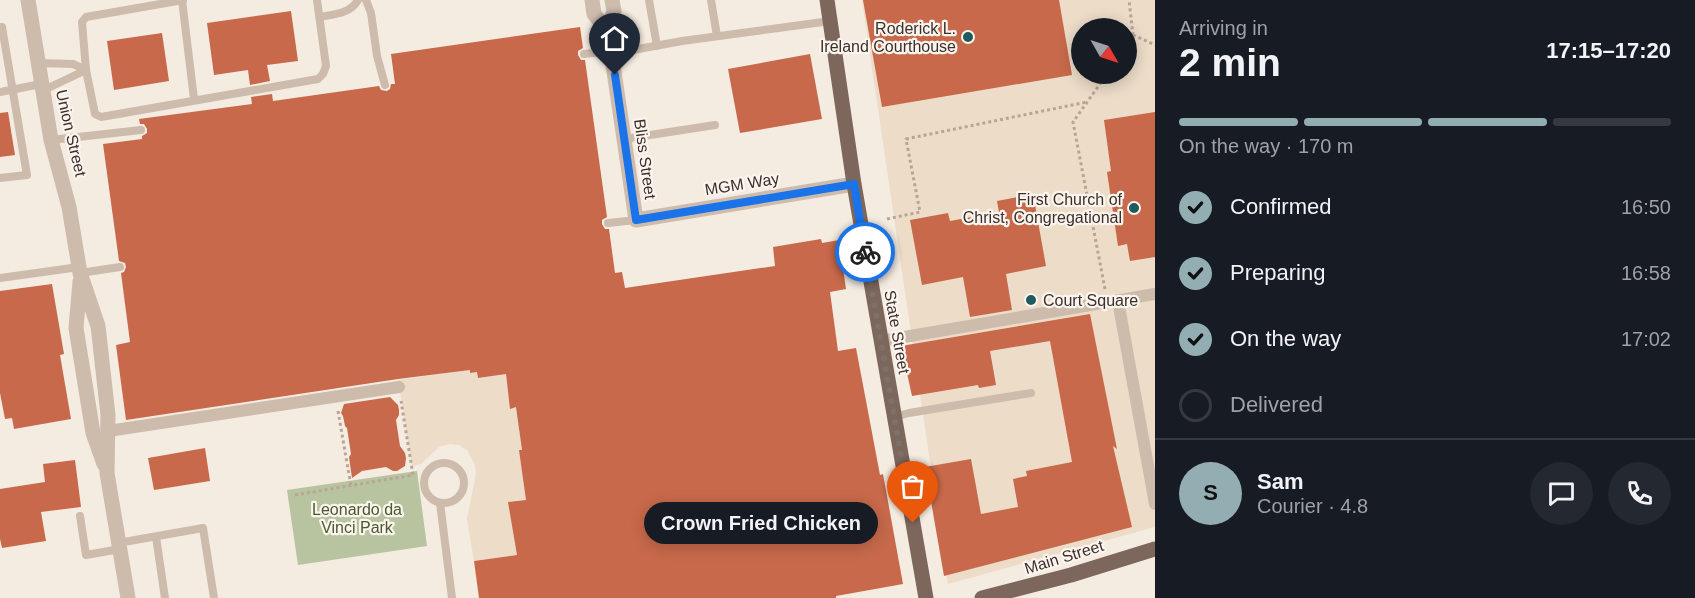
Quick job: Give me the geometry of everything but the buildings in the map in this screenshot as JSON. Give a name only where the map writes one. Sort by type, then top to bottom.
[{"type":"main road","name":"State Street","points":[[827,0],[854,184],[926,598]]},
{"type":"main road","name":"Main Street","points":[[982,598],[1071,575],[1155,549]]},
{"type":"street","name":"Union Street","points":[[28,0],[51,140],[69,207],[80,270],[98,326],[108,416],[107,473]]},
{"type":"street","name":"Bliss Street","points":[[592,0],[594,14],[608,32]]},
{"type":"street","name":"Bliss Street","points":[[612,0],[614,11],[608,32],[636,220]]},
{"type":"street","name":"MGM Way","points":[[636,220],[854,184]]},
{"type":"street","name":"Union Street","points":[[80,270],[75,328],[93,433],[107,473],[128,598]]},
{"type":"street","points":[[881,341],[1155,294]]},
{"type":"street","points":[[1112,302],[1155,504]]},
{"type":"street","points":[[108,431],[399,387]]},
{"type":"lane","points":[[194,99],[182,0],[86,16],[82,22],[86,70],[95,114],[101,117],[318,79],[326,66],[317,0]]},
{"type":"lane","points":[[320,17],[348,11],[355,6],[358,0]]},
{"type":"lane","points":[[366,0],[371,14],[377,56],[386,85]]},
{"type":"lane","points":[[649,0],[657,46]]},
{"type":"lane","points":[[711,0],[717,36]]},
{"type":"lane","points":[[584,54],[830,21]]},
{"type":"lane","points":[[0,27],[2,27],[14,90],[27,175],[0,178]]},
{"type":"lane","points":[[38,63],[73,64],[86,70]]},
{"type":"lane","points":[[0,92],[42,88],[86,70]]},
{"type":"lane","points":[[624,139],[715,125]]},
{"type":"lane","points":[[51,140],[141,130]]},
{"type":"lane","points":[[608,223],[636,220]]},
{"type":"lane","points":[[0,278],[120,267]]},
{"type":"lane","points":[[894,417],[1031,393]]},
{"type":"lane","points":[[449,463],[460,471],[464,484],[463,491],[453,501],[440,503],[429,497],[424,480],[429,469],[435,465],[449,463]]},
{"type":"lane","points":[[440,503],[452,598]]},
{"type":"lane","points":[[80,516],[86,555],[203,528],[213,598]]},
{"type":"lane","points":[[156,537],[165,598]]},
{"type":"path","points":[[1129,0],[1131,18]]},
{"type":"path","points":[[1137,37],[1155,45]]},
{"type":"path","points":[[1100,84],[1073,122],[1112,302]]},
{"type":"path","points":[[887,219],[920,212],[906,139],[1087,102]]},
{"type":"path","points":[[295,495],[413,475],[399,387]]},
{"type":"path","points":[[335,397],[351,486]]},
{"type":"green space","name":"Leonardo da Vinci Park","points":[[417,471],[427,546],[298,565],[287,490]]},
{"type":"shaded area","name":"Court Square","points":[[862,0],[1155,0],[1155,527],[948,584]]},
{"type":"shaded area","points":[[505,367],[510,408],[518,407],[528,499],[509,502],[514,537],[537,552],[474,561],[467,519],[476,474],[475,465],[467,450],[459,445],[450,444],[439,447],[421,464],[412,466],[398,380],[470,370],[471,373],[477,372],[478,378],[499,375]]},
{"type":"way so far","points":[[865,252],[913,523]]},
{"type":"place","name":"Roderick L. Ireland Courthouse","points":[[968,37]]},
{"type":"place","name":"First Church of Christ, Congregational","points":[[1134,208]]},
{"type":"place","name":"Court Square","points":[[1031,300]]},
{"type":"place","name":"Crown Fried Chicken","points":[[913,523]]},
{"type":"route","points":[[615,75],[636,220],[854,184],[865,252]]}]
